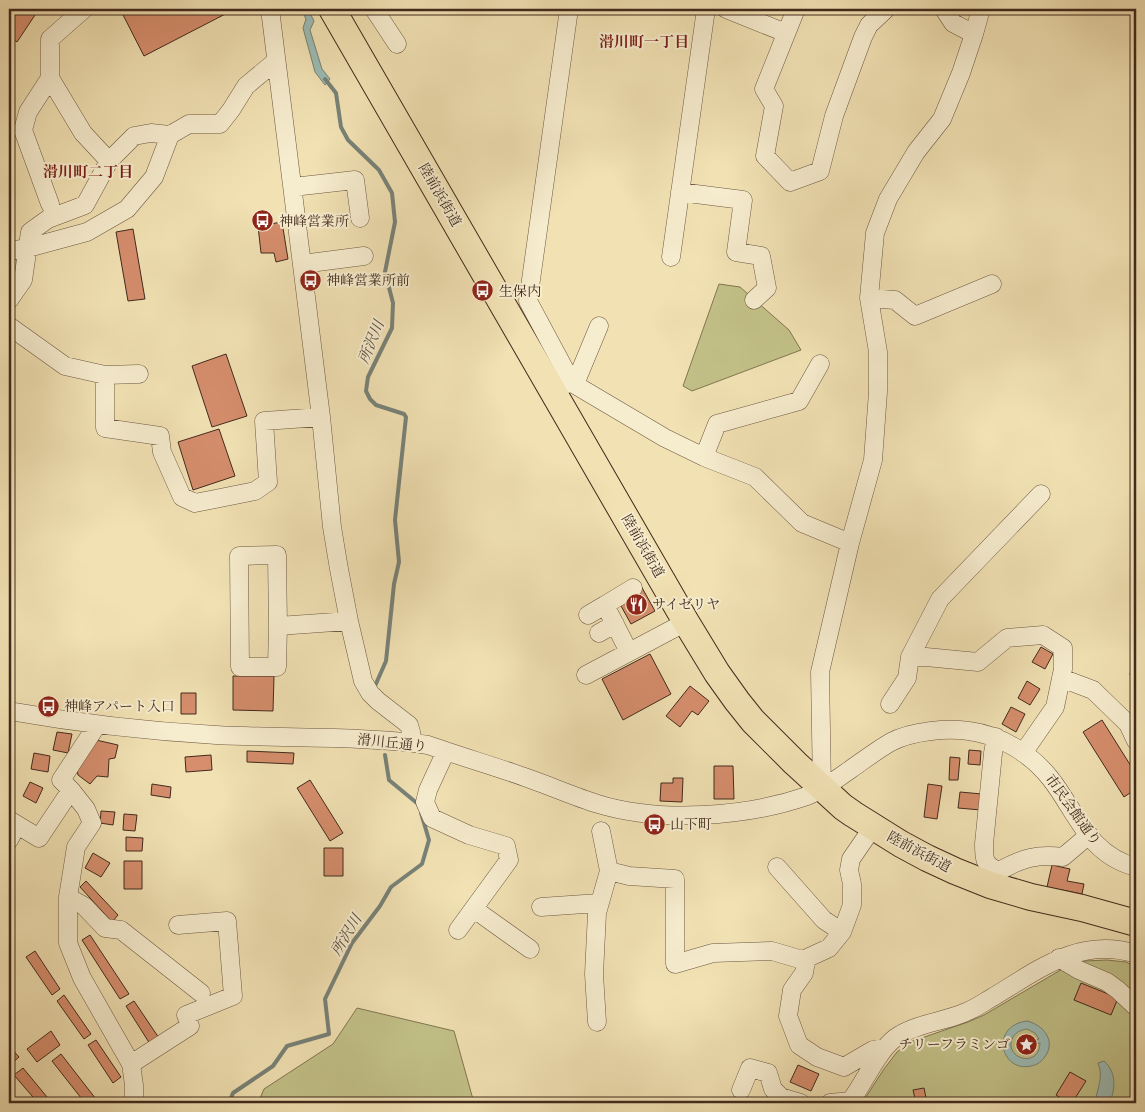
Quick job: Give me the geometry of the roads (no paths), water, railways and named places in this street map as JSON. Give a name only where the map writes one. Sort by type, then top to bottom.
[{"type":"highway","name":"陸前浜街道","points":[[332,9],[562,386],[686,622],[717,673],[754,721],[843,807],[873,827],[927,858],[990,885],[1031,898],[1082,908],[1136,924]]},
{"type":"street","points":[[84,9],[50,39],[50,78],[83,133],[109,161]]},
{"type":"street","points":[[270,9],[321,417],[332,527],[349,621],[363,681],[370,693],[378,701],[409,725],[413,742]]},
{"type":"street","points":[[374,9],[397,44]]},
{"type":"street","points":[[569,9],[528,301],[562,386],[704,457],[755,477],[802,523],[850,543]]},
{"type":"street","points":[[671,257],[706,9]]},
{"type":"street","points":[[726,9],[786,33]]},
{"type":"street","points":[[796,9],[764,89],[774,106],[765,156],[790,182],[820,172],[834,116],[863,37],[869,25],[886,9]]},
{"type":"street","points":[[944,9],[953,23],[974,34]]},
{"type":"street","points":[[822,788],[820,672],[850,543],[873,460],[878,392],[878,352],[869,298],[875,233],[888,199],[916,152],[942,119],[961,73],[981,9]]},
{"type":"street","points":[[9,300],[23,280],[30,232],[48,219],[85,205],[109,161],[134,136],[151,133],[170,135],[189,124],[220,124],[246,86],[276,61]]},
{"type":"street","points":[[50,78],[16,133],[50,204]]},
{"type":"street","points":[[9,251],[28,248],[87,232],[127,209],[154,177],[170,135]]},
{"type":"street","points":[[292,187],[355,180],[360,218]]},
{"type":"street","points":[[680,192],[743,200],[736,252],[762,256],[767,288],[754,300]]},
{"type":"street","points":[[302,264],[364,256]]},
{"type":"street","points":[[869,298],[895,300],[915,316],[992,284]]},
{"type":"street","points":[[9,326],[65,366],[105,375],[139,374]]},
{"type":"street","points":[[562,386],[577,378],[599,326]]},
{"type":"street","points":[[704,457],[716,424],[799,400],[820,364]]},
{"type":"street","points":[[105,375],[104,428],[160,436],[162,452],[182,497],[195,503],[255,491],[268,482],[264,421],[321,417]]},
{"type":"street","points":[[890,704],[906,678],[910,657],[940,598],[1041,494]]},
{"type":"street","points":[[277,555],[278,626],[277,667],[240,667],[239,556],[277,555]]},
{"type":"street","points":[[588,615],[633,588]]},
{"type":"street","points":[[605,604],[629,652]]},
{"type":"street","points":[[278,626],[349,621]]},
{"type":"street","points":[[586,675],[686,622]]},
{"type":"street","points":[[598,633],[615,624]]},
{"type":"street","points":[[910,657],[978,662],[1007,638],[1043,635],[1063,648],[1064,669],[1055,707],[1023,753]]},
{"type":"street","points":[[1061,678],[1093,690],[1128,724],[1136,740]]},
{"type":"street","name":"滑川丘通り","points":[[9,711],[96,725],[173,732],[413,742],[428,745],[530,779],[598,804],[640,812],[694,815],[729,813],[760,808],[808,796],[822,788]]},
{"type":"street","points":[[96,725],[61,780],[86,809],[92,823],[76,847],[68,897],[68,943],[82,978],[131,1064],[134,1103]]},
{"type":"street","name":"市民会館通り","points":[[822,788],[892,742],[904,738],[925,732],[950,729],[996,737],[1023,753],[1051,778],[1078,822],[1098,847],[1113,858],[1136,867]]},
{"type":"street","points":[[996,737],[984,844],[984,858],[989,867],[1000,871],[1031,857],[1045,855],[1063,857],[1089,835]]},
{"type":"street","points":[[446,751],[428,790],[425,802],[432,818],[469,835],[506,846],[509,860],[458,930]]},
{"type":"street","points":[[11,828],[39,838],[71,790]]},
{"type":"street","points":[[803,960],[829,948],[842,932],[852,905],[852,884],[849,870],[851,859],[873,827]]},
{"type":"street","points":[[597,1022],[594,974],[596,913],[609,871],[601,832]]},
{"type":"street","points":[[1113,858],[1136,855]]},
{"type":"street","points":[[776,867],[824,920],[842,932]]},
{"type":"street","points":[[609,871],[629,876],[675,879],[675,964],[713,953],[772,951],[806,961],[804,973],[792,990],[788,1016],[799,1045],[818,1056],[844,1067],[873,1050],[885,1048]]},
{"type":"street","points":[[68,897],[84,906],[105,928],[121,930],[202,993]]},
{"type":"street","points":[[541,907],[599,903]]},
{"type":"street","points":[[474,909],[530,949]]},
{"type":"street","points":[[131,1064],[190,1026],[186,1015],[232,996],[226,921],[178,924]]},
{"type":"street","points":[[830,1103],[850,1102],[885,1048],[908,1031],[967,1012],[1059,958],[1080,951],[1097,949],[1136,954]]},
{"type":"street","points":[[1059,958],[1107,982],[1136,1007]]},
{"type":"street","points":[[741,1090],[750,1068],[768,1072],[773,1089],[780,1097],[801,1103]]},
{"type":"water","points":[[301,9],[308,9],[314,21],[310,30],[322,69],[330,79],[325,85],[315,72],[303,28],[306,19]]},
{"type":"water","points":[[1027,1021],[1039,1026],[1047,1035],[1049,1040],[1048,1052],[1038,1064],[1021,1066],[1012,1063],[1007,1056],[1004,1048],[1004,1039],[1007,1031],[1015,1025]],"holes":[[[1027,1029],[1035,1033],[1039,1039],[1031,1041],[1029,1038],[1023,1039],[1020,1042],[1020,1047],[1026,1050],[1032,1045],[1040,1043],[1038,1051],[1034,1056],[1028,1059],[1022,1058],[1012,1051],[1011,1044],[1014,1035]]]},
{"type":"water","points":[[1104,1061],[1113,1076],[1113,1092],[1110,1103],[1095,1103],[1100,1078],[1098,1063]]},
{"type":"waterway","name":"所沢川","points":[[325,79],[336,93],[341,127],[348,140],[379,170],[392,193],[395,222],[385,272],[393,303],[392,328],[368,377],[366,391],[376,405],[404,414],[406,417],[395,520],[399,562],[394,584],[386,661],[375,686]]},
{"type":"waterway","name":"所沢川","points":[[385,755],[389,780],[418,804],[419,807]]},
{"type":"waterway","name":"所沢川","points":[[229,1103],[233,1093],[273,1066],[287,1046],[329,1034],[325,999],[352,943],[380,906],[391,887],[422,864],[429,840],[421,813]]},
{"type":"place","name":"神峰営業所","points":[[263,221]]},
{"type":"place","name":"神峰営業所前","points":[[310,280]]},
{"type":"place","name":"生保内","points":[[483,291]]},
{"type":"place","name":"サイゼリヤ","points":[[636,604]]},
{"type":"place","name":"神峰アパート入口","points":[[48,706]]},
{"type":"place","name":"山下町","points":[[654,824]]},
{"type":"place","name":"チリーフラミンゴ","points":[[1026,1044]]},
{"type":"district","name":"滑川町一丁目","points":[[644,42]]},
{"type":"district","name":"滑川町二丁目","points":[[88,172]]}]
